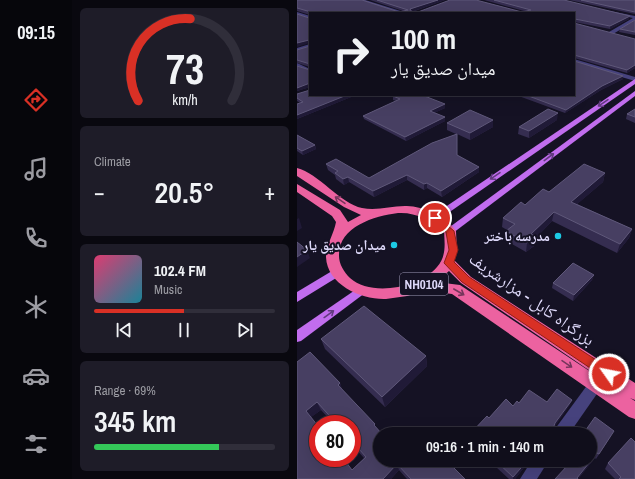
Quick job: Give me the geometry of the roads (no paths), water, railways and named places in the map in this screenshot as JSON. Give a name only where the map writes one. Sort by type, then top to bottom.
[{"type":"highway","points":[[297,171],[359,211],[376,212],[407,210],[422,212],[435,218],[450,231]]},
{"type":"highway","points":[[297,187],[336,213],[342,222],[339,236],[333,248],[332,260],[337,272]]},
{"type":"highway","points":[[339,236],[355,222],[376,212]]},
{"type":"highway","name":"NH0104","points":[[337,272],[347,282],[361,290],[386,293],[401,292],[421,286],[438,276],[449,263],[453,250],[450,231]]},
{"type":"highway","name":"بزرگراه کابل - مزارشریف","points":[[449,263],[466,280],[635,392]]},
{"type":"highway","name":"NH0104","points":[[421,286],[455,288],[635,411]]},
{"type":"main road","points":[[435,218],[635,80]]},
{"type":"main road","points":[[450,231],[635,93]]},
{"type":"main road","points":[[297,298],[337,272]]},
{"type":"main road","points":[[297,337],[361,290]]},
{"type":"street","points":[[361,0],[402,12]]},
{"type":"street","points":[[602,10],[635,18]]},
{"type":"street","points":[[297,13],[309,18]]},
{"type":"street","points":[[611,33],[635,18]]},
{"type":"street","points":[[604,32],[617,35]]},
{"type":"street","points":[[297,50],[309,46]]},
{"type":"street","points":[[575,61],[635,80]]},
{"type":"street","points":[[297,65],[309,71]]},
{"type":"street","points":[[565,427],[596,384]]},
{"type":"street","points":[[528,479],[536,467]]},
{"type":"place","name":"مدرسه باختر","points":[[558,236]]},
{"type":"place","name":"میدان صدیق یار","points":[[394,245]]}]
